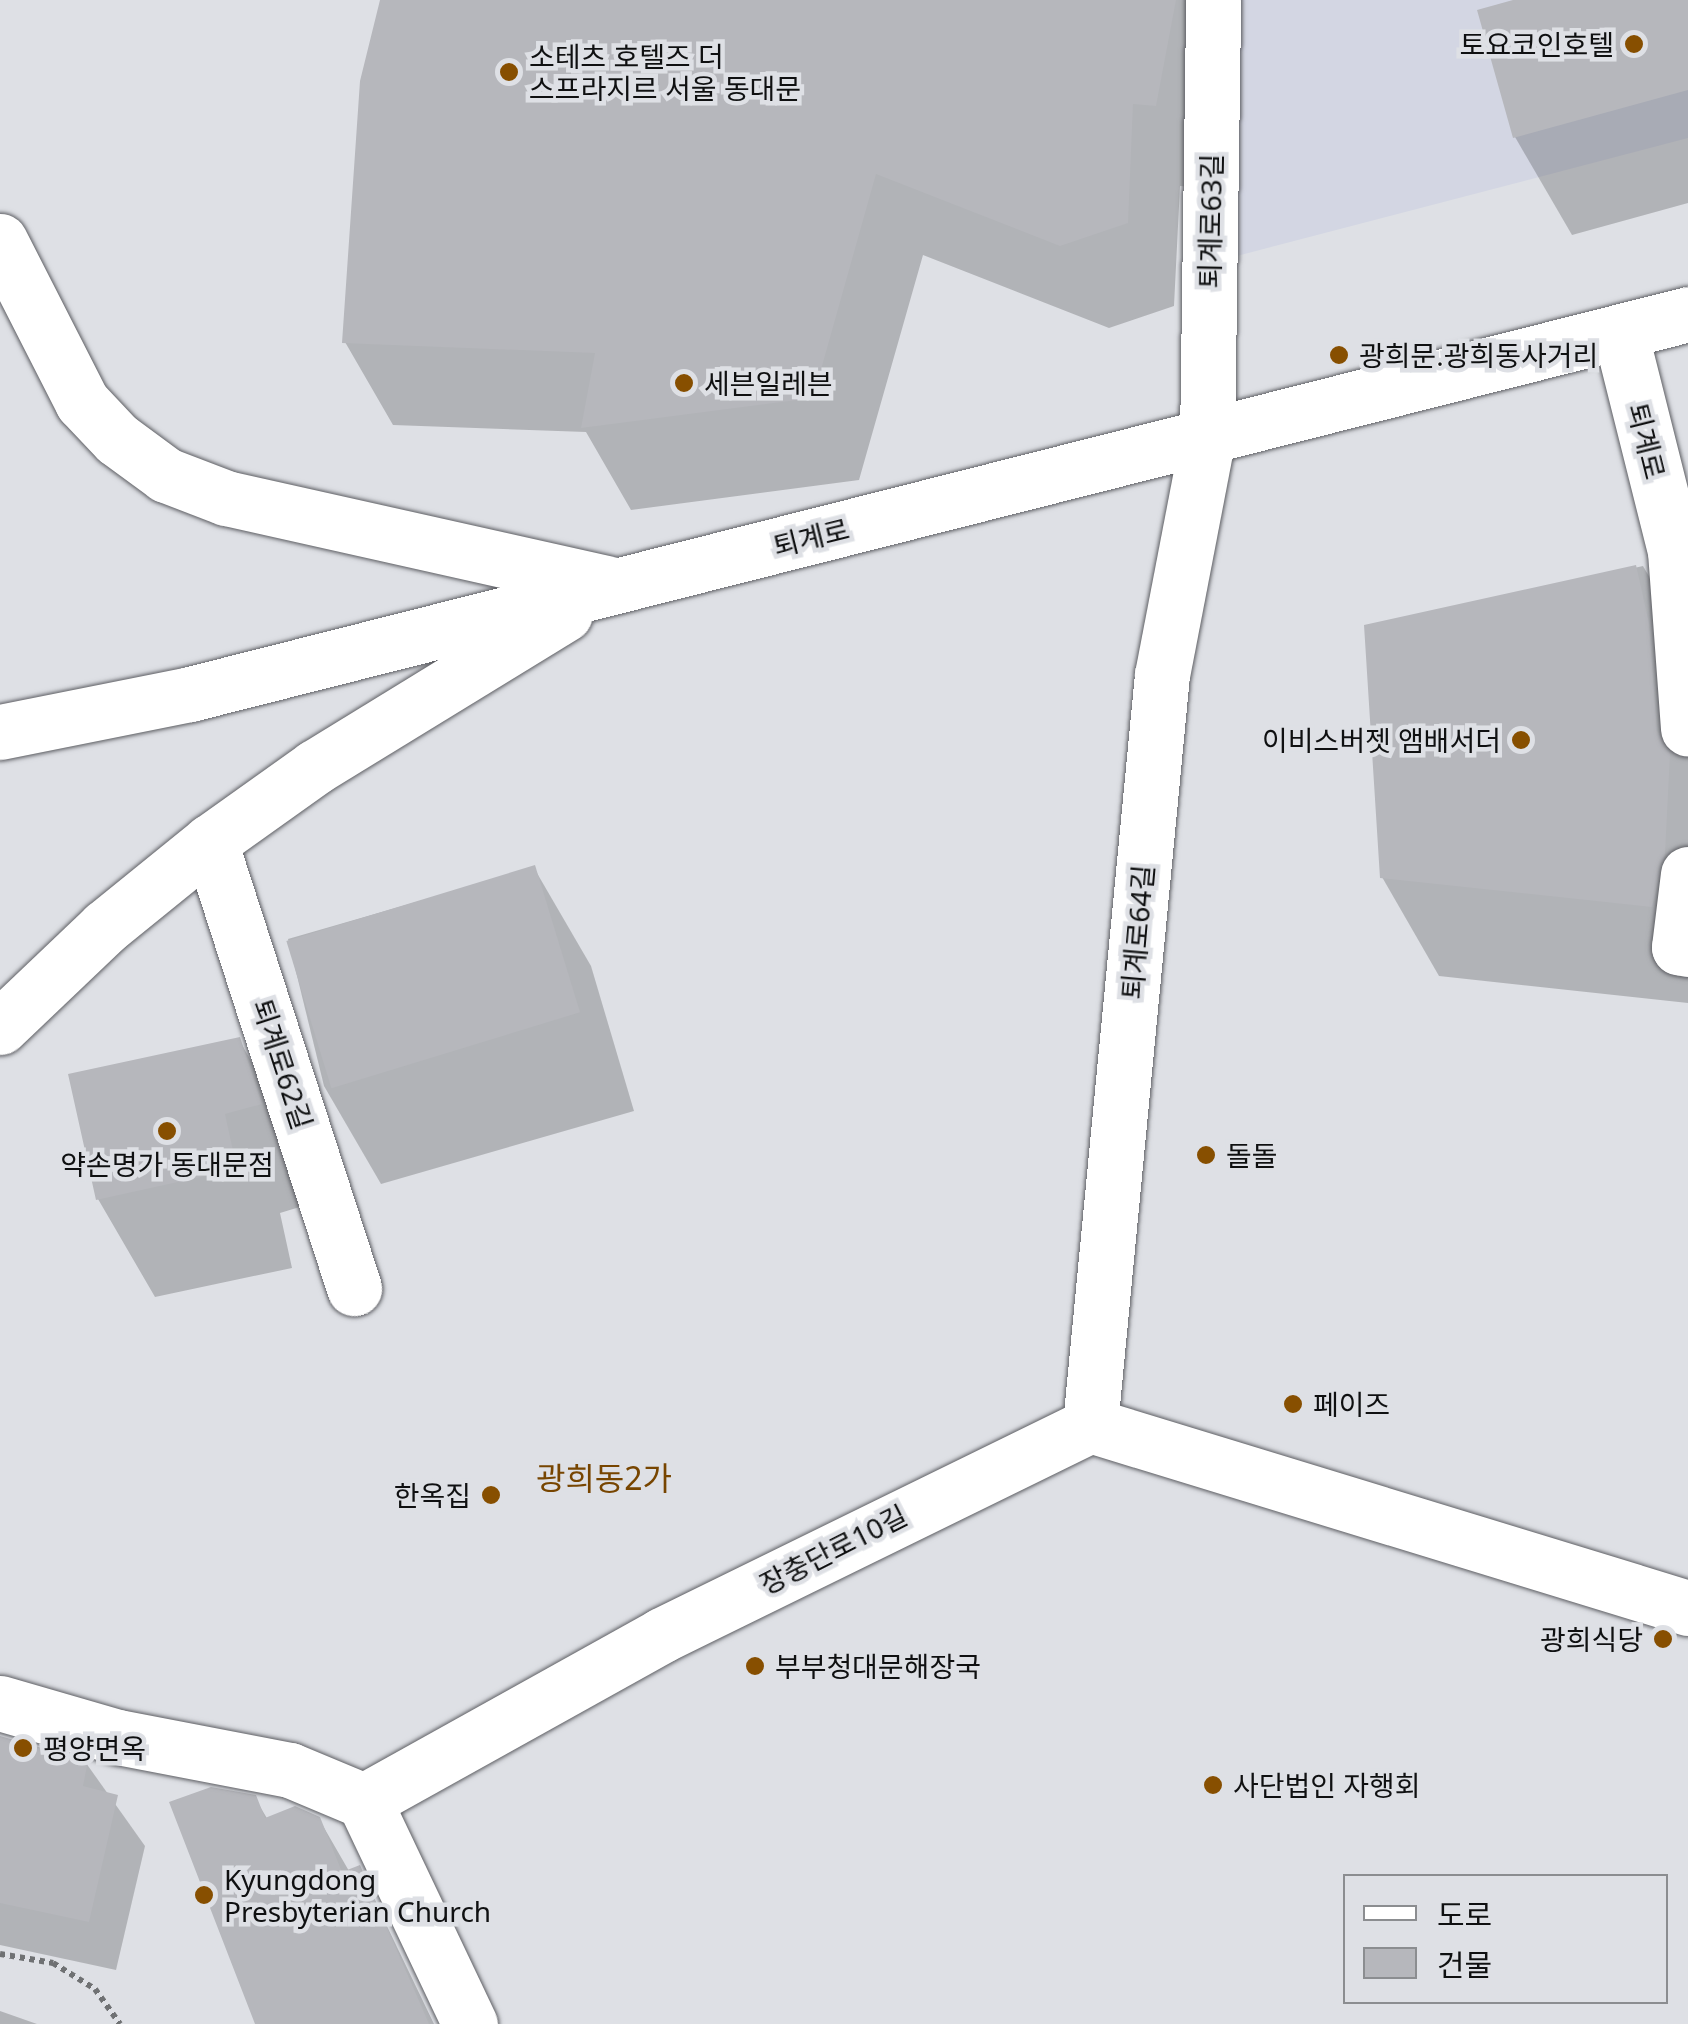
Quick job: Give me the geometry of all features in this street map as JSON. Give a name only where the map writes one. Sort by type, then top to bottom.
[{"type":"street","name":"퇴계로63길","points":[[1206,442],[1213,0]]},
{"type":"street","points":[[0,241],[82,402],[118,440],[166,476],[226,498],[615,584]]},
{"type":"street","name":"퇴계로","points":[[0,732],[190,694],[615,584],[1206,442],[1688,314]]},
{"type":"street","name":"퇴계로","points":[[1620,332],[1674,550],[1688,730]]},
{"type":"street","name":"퇴계로64길","points":[[1090,1425],[1162,675],[1206,442]]},
{"type":"street","points":[[0,1027],[105,927],[210,842],[314,767],[615,584]]},
{"type":"street","name":"퇴계로62길","points":[[210,842],[354,1288]]},
{"type":"street","points":[[1688,874],[1679,947],[1688,949]]},
{"type":"street","points":[[1090,1425],[1688,1608]]},
{"type":"street","name":"장충단로10길","points":[[364,1801],[662,1635],[1090,1425]]},
{"type":"street","points":[[0,1703],[118,1737],[290,1770],[364,1801],[470,2024]]},
{"type":"path","points":[[0,1954],[53,1963],[95,1989],[120,2024]]},
{"type":"shaded area","points":[[1236,0],[1688,0],[1688,138],[1237,256]]},
{"type":"building","points":[[380,0],[1176,0],[1156,106],[1133,104],[1128,223],[1060,246],[876,174],[813,398],[581,428],[595,353],[342,343],[360,81]]},
{"type":"building","points":[[1513,0],[1688,0],[1688,90],[1513,138],[1477,10]]},
{"type":"building","name":"이비스버젯 앰배서더","points":[[1636,565],[1649,623],[1657,731],[1670,754],[1665,854],[1652,907],[1380,878],[1364,625]]},
{"type":"building","points":[[535,865],[580,1012],[331,1088],[286,941]]},
{"type":"building","points":[[240,1037],[262,1104],[225,1114],[237,1169],[96,1200],[68,1074]]},
{"type":"building","points":[[0,1736],[88,1761],[83,1786],[118,1795],[89,1922],[0,1903]]},
{"type":"building","points":[[211,1787],[256,1795],[265,1818],[295,1806],[320,1817],[342,1872],[360,1865],[429,2024],[255,2024],[169,1802]]},
{"type":"place","name":"토요코인호텔","points":[[1634,44]]},
{"type":"place","name":"소테츠 호텔즈 더 스프라지르 서울 동대문","points":[[509,72]]},
{"type":"place","name":"광희문.광희동사거리","points":[[1339,355]]},
{"type":"place","name":"세븐일레븐","points":[[684,383]]},
{"type":"place","name":"이비스버젯 앰배서더","points":[[1521,740]]},
{"type":"place","name":"약손명가 동대문점","points":[[167,1131]]},
{"type":"place","name":"돌돌","points":[[1206,1155]]},
{"type":"place","name":"페이즈","points":[[1293,1404]]},
{"type":"place","name":"한옥집","points":[[491,1495]]},
{"type":"place","name":"광희식당","points":[[1663,1639]]},
{"type":"place","name":"부부청대문해장국","points":[[755,1666]]},
{"type":"place","name":"평양면옥","points":[[23,1748]]},
{"type":"place","name":"사단법인 자행회","points":[[1213,1785]]},
{"type":"place","name":"Kyungdong Presbyterian Church","points":[[204,1895]]},
{"type":"district","name":"광희동2가","points":[[604,1478]]}]
